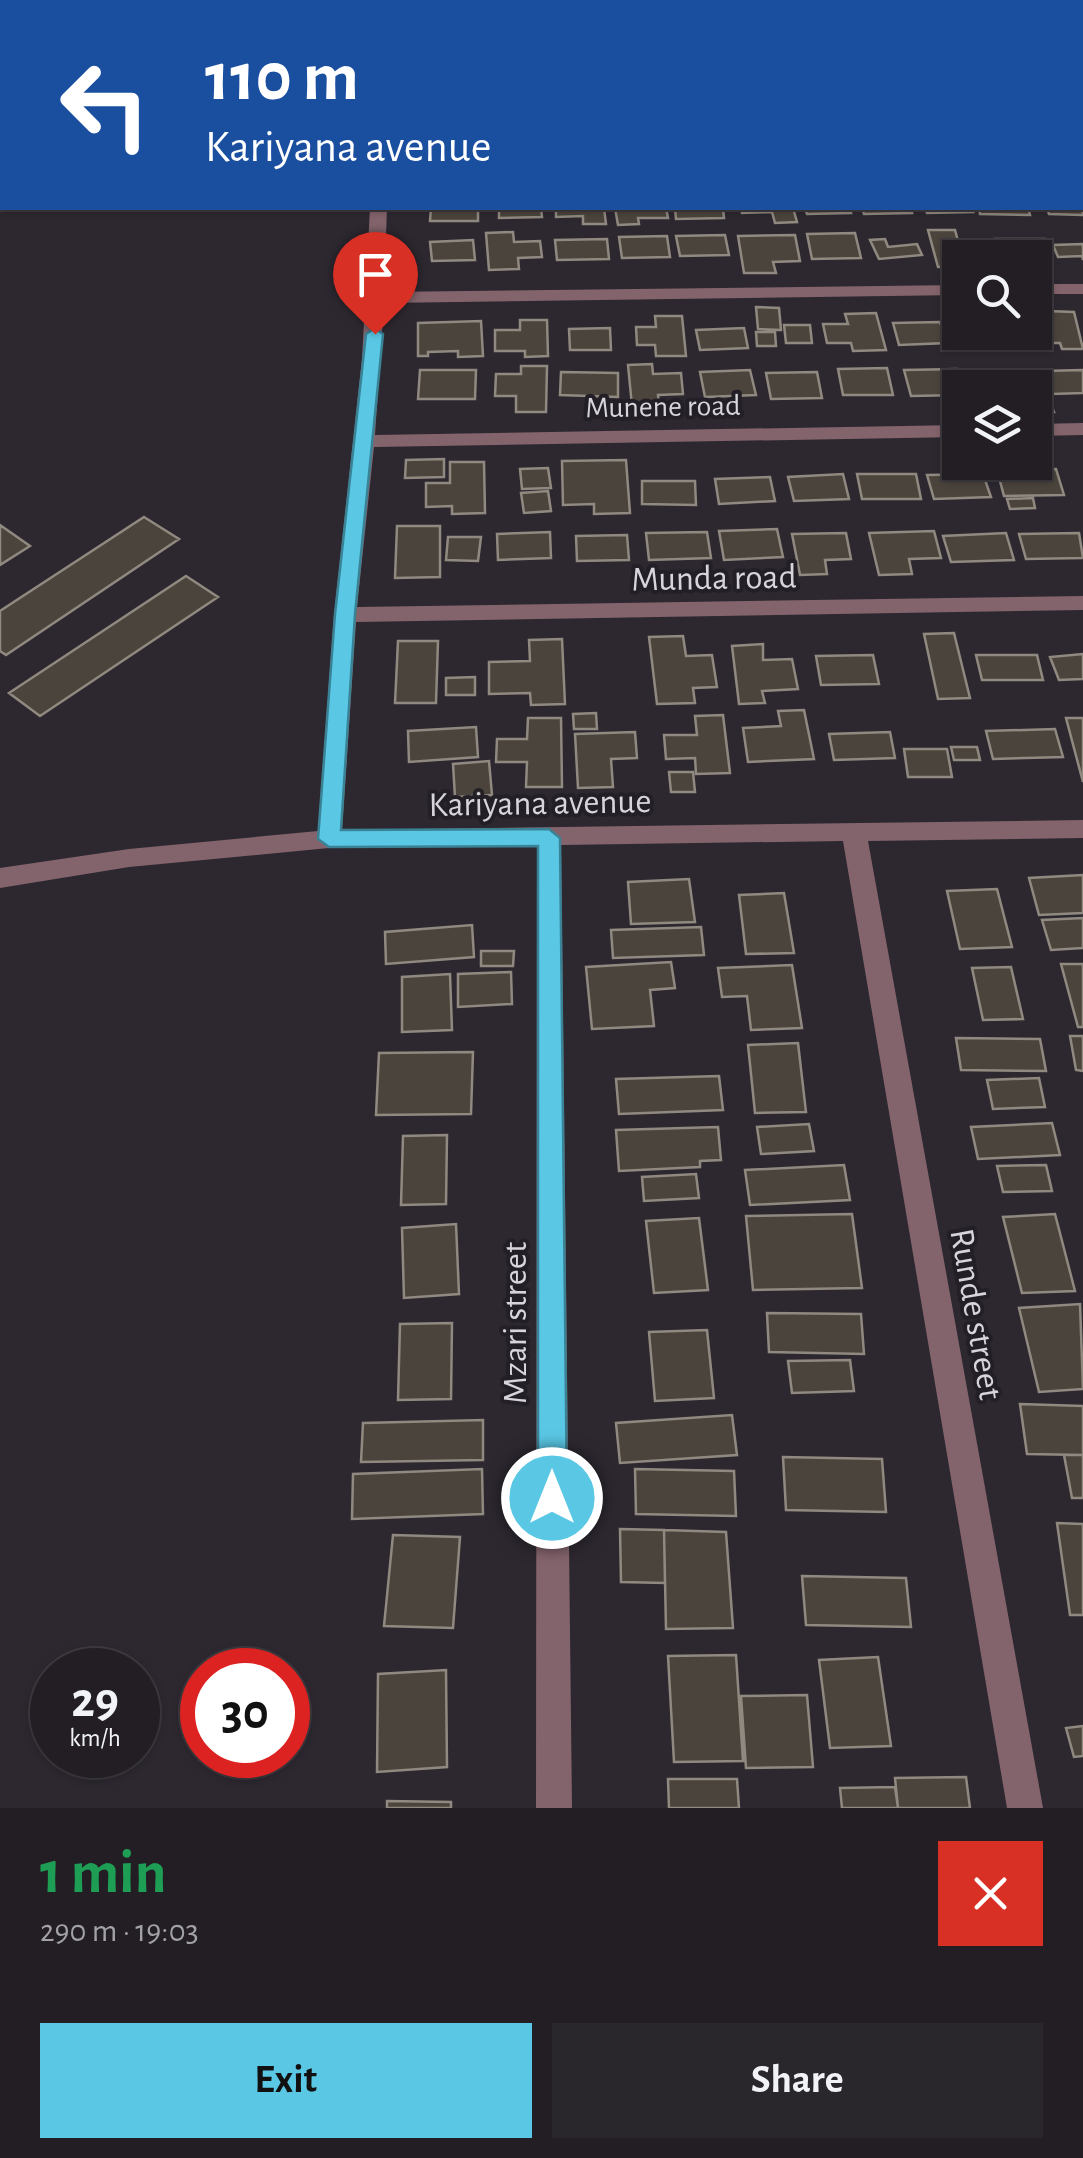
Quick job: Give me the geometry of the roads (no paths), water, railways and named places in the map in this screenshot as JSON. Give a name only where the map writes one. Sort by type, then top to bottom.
[{"type":"street","points":[[329,839],[345,614],[378,298],[378,210]]},
{"type":"street","points":[[1052,289],[1083,289]]},
{"type":"street","points":[[378,298],[942,290]]},
{"type":"street","points":[[1052,430],[1083,430]]},
{"type":"street","name":"Munene road","points":[[366,441],[942,432]]},
{"type":"street","name":"Munda road","points":[[345,614],[1083,604]]},
{"type":"street","name":"Kariyana avenue","points":[[0,878],[112,860],[329,839],[1083,829]]},
{"type":"street","name":"Runde street","points":[[854,832],[1026,1808]]},
{"type":"street","name":"Mzari street","points":[[549,838],[554,1808]]}]
